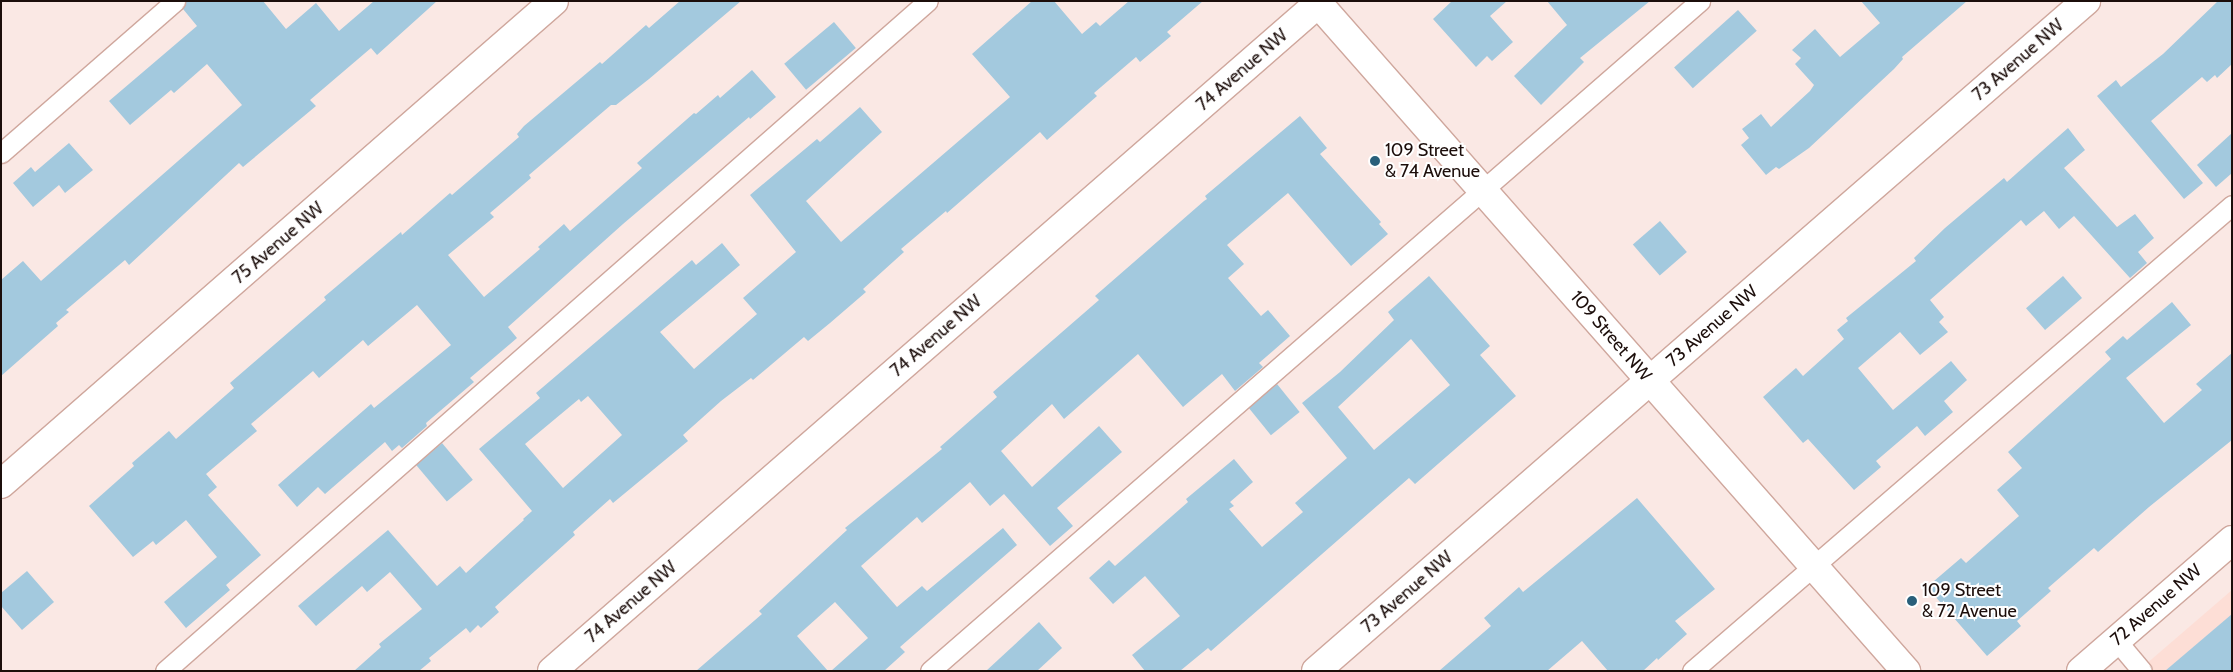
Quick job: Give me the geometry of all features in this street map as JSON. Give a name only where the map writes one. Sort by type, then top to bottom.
[{"type":"street","name":"75 Avenue NW","points":[[1,484],[554,1]]},
{"type":"street","name":"73 Avenue NW","points":[[1316,671],[2086,1]]},
{"type":"street","name":"109 Street NW","points":[[1318,2],[1906,671]]},
{"type":"street","name":"74 Avenue NW","points":[[552,671],[1318,2]]},
{"type":"street","name":"72 Avenue NW","points":[[2081,671],[2232,540]]},
{"type":"lane","points":[[1,153],[175,1]]},
{"type":"lane","points":[[165,671],[928,1]]},
{"type":"lane","points":[[930,671],[1700,1]]},
{"type":"lane","points":[[1692,671],[1812,565],[2232,204]]},
{"type":"lane","points":[[2116,640],[2142,671]]},
{"type":"shaded area","points":[[2232,590],[2232,671],[2138,671]]},
{"type":"building","points":[[186,1],[263,1],[286,29],[316,3],[339,31],[374,1],[437,1],[377,55],[371,48],[310,100],[316,106],[243,167],[239,163],[129,265],[125,260],[66,310],[69,312],[56,323],[58,326],[1,376],[1,280],[23,261],[41,281],[242,105],[207,64],[174,93],[171,90],[130,125],[109,101],[197,26],[183,9]]},
{"type":"building","points":[[680,1],[741,1],[649,79],[616,105],[611,105],[529,175],[531,178],[490,213],[494,217],[448,255],[484,297],[540,249],[538,247],[564,224],[570,231],[642,168],[637,163],[694,113],[696,114],[718,95],[720,98],[752,70],[776,97],[750,119],[749,117],[623,224],[508,327],[517,338],[470,378],[474,382],[426,423],[427,426],[402,448],[399,445],[392,451],[385,442],[325,494],[318,487],[297,507],[278,485],[371,404],[374,408],[451,345],[417,305],[368,346],[363,340],[319,378],[313,371],[251,424],[257,431],[206,474],[217,487],[208,495],[261,555],[226,585],[230,590],[186,628],[164,602],[217,557],[186,520],[156,545],[153,541],[133,557],[89,506],[134,466],[132,463],[169,431],[176,439],[234,388],[230,383],[326,300],[324,297],[401,232],[402,235],[450,193],[452,195],[519,137],[517,134],[524,126],[600,62],[602,64],[646,25],[649,28]]},
{"type":"building","points":[[1032,1],[1054,1],[1082,34],[1096,22],[1100,26],[1129,1],[1203,1],[1167,32],[1171,36],[1140,62],[1136,57],[1094,93],[1097,96],[1047,140],[1040,132],[947,213],[946,211],[901,249],[904,252],[863,289],[866,292],[830,323],[808,341],[804,337],[753,380],[751,378],[721,401],[683,435],[688,441],[613,503],[610,499],[573,532],[575,535],[495,607],[499,612],[481,628],[478,625],[470,633],[466,628],[429,658],[431,661],[419,671],[354,671],[381,647],[379,644],[422,609],[390,572],[367,592],[362,586],[316,626],[298,606],[388,530],[437,586],[460,566],[466,573],[532,511],[479,449],[540,398],[536,393],[692,260],[696,265],[722,243],[740,265],[660,332],[694,369],[757,314],[743,298],[796,252],[750,195],[817,139],[820,142],[860,107],[882,132],[806,201],[841,242],[1010,97],[972,54]],"holes":[[[588,396],[622,435],[563,488],[525,444],[579,399],[581,402]]]},
{"type":"building","points":[[1452,1],[1507,1],[1490,16],[1513,42],[1492,61],[1487,56],[1476,67],[1433,19]]},
{"type":"building","points":[[1547,1],[1650,1],[1580,58],[1584,62],[1541,105],[1514,76],[1567,25]]},
{"type":"building","points":[[1861,1],[1967,1],[1902,57],[1903,59],[1894,69],[1809,148],[1779,169],[1776,167],[1766,175],[1741,145],[1749,138],[1742,129],[1761,114],[1771,127],[1810,91],[1814,85],[1795,64],[1801,58],[1792,50],[1815,29],[1840,57],[1880,23]]},
{"type":"building","points":[[2218,1],[2232,1],[2232,64],[2217,78],[2215,75],[2207,82],[2202,77],[2151,121],[2203,183],[2184,199],[2097,96],[2116,80],[2121,87],[2163,54]]},
{"type":"building","points":[[1738,10],[1757,31],[1693,88],[1674,68]]},
{"type":"building","points":[[834,22],[856,48],[806,90],[784,64]]},
{"type":"building","points":[[1300,116],[1327,148],[1320,154],[1381,222],[1379,224],[1388,234],[1351,266],[1288,193],[1227,245],[1244,264],[1228,278],[1261,316],[1268,310],[1290,336],[1259,363],[1263,367],[1235,391],[1222,374],[1183,407],[1138,354],[1064,419],[1052,404],[1001,451],[1032,487],[1099,426],[1122,452],[1057,508],[1073,526],[1050,546],[1004,494],[990,506],[970,482],[922,523],[917,517],[861,566],[897,607],[922,586],[927,591],[1003,528],[1017,545],[900,647],[905,652],[884,671],[831,671],[868,638],[835,602],[797,636],[828,671],[696,671],[762,614],[759,611],[847,530],[845,528],[942,449],[940,447],[997,397],[993,392],[1099,300],[1095,296],[1207,199],[1205,196]]},
{"type":"building","points":[[2068,128],[2085,150],[2064,168],[2117,227],[2135,214],[2154,238],[2138,252],[2147,263],[2130,278],[2074,216],[2059,229],[2044,211],[2026,226],[2021,220],[1930,300],[1944,317],[1939,322],[1948,332],[1920,355],[1900,332],[1858,368],[1893,410],[1951,361],[1967,380],[1944,401],[1953,412],[1925,436],[1917,426],[1876,461],[1881,467],[1854,490],[1808,439],[1803,443],[1763,397],[1796,368],[1803,376],[1844,339],[1837,330],[1848,321],[1846,318],[1916,261],[1914,258],[1945,228],[2004,178],[2007,182]]},
{"type":"building","points":[[2232,133],[2232,173],[2216,187],[2197,165]]},
{"type":"building","points":[[69,143],[93,170],[65,193],[59,185],[33,207],[13,183],[31,167],[35,172]]},
{"type":"building","points":[[1660,221],[1687,252],[1660,276],[1633,245]]},
{"type":"building","points":[[1429,276],[1490,346],[1480,355],[1516,396],[1415,484],[1409,478],[1211,651],[1208,648],[1180,671],[1145,671],[1132,655],[1180,616],[1145,576],[1113,604],[1089,578],[1109,560],[1115,566],[1188,502],[1186,499],[1234,459],[1253,482],[1230,502],[1234,506],[1229,509],[1262,547],[1303,512],[1295,503],[1347,458],[1302,403],[1340,372],[1394,320],[1388,312]],"holes":[[[1411,339],[1450,385],[1374,450],[1338,407]]]},
{"type":"building","points":[[2063,276],[2082,298],[2045,330],[2026,308]]},
{"type":"building","points":[[2172,302],[2191,325],[2126,378],[2164,423],[2202,390],[2196,384],[2232,353],[2232,440],[2149,507],[2098,552],[2094,548],[2048,588],[2051,591],[2017,621],[2021,626],[1987,656],[1927,587],[1961,558],[1966,563],[2019,516],[1997,490],[2022,468],[2008,452],[2111,359],[2105,352],[2123,336],[2127,340]]},
{"type":"building","points":[[1277,384],[1300,412],[1271,435],[1248,407]]},
{"type":"building","points":[[442,443],[473,480],[447,502],[416,465]]},
{"type":"building","points":[[1637,498],[1715,589],[1675,621],[1687,634],[1658,660],[1657,658],[1643,671],[1608,671],[1582,641],[1547,671],[1439,671],[1491,626],[1484,618],[1519,587],[1523,592]]},
{"type":"building","points":[[27,571],[54,602],[22,630],[1,606],[1,593]]},
{"type":"building","points":[[2232,614],[2232,671],[2165,671]]},
{"type":"building","points":[[1039,622],[1062,648],[1037,671],[986,671]]},
{"type":"place","name":"109 Street & 74 Avenue","points":[[1375,161]]},
{"type":"place","name":"109 Street & 72 Avenue","points":[[1912,601]]}]
